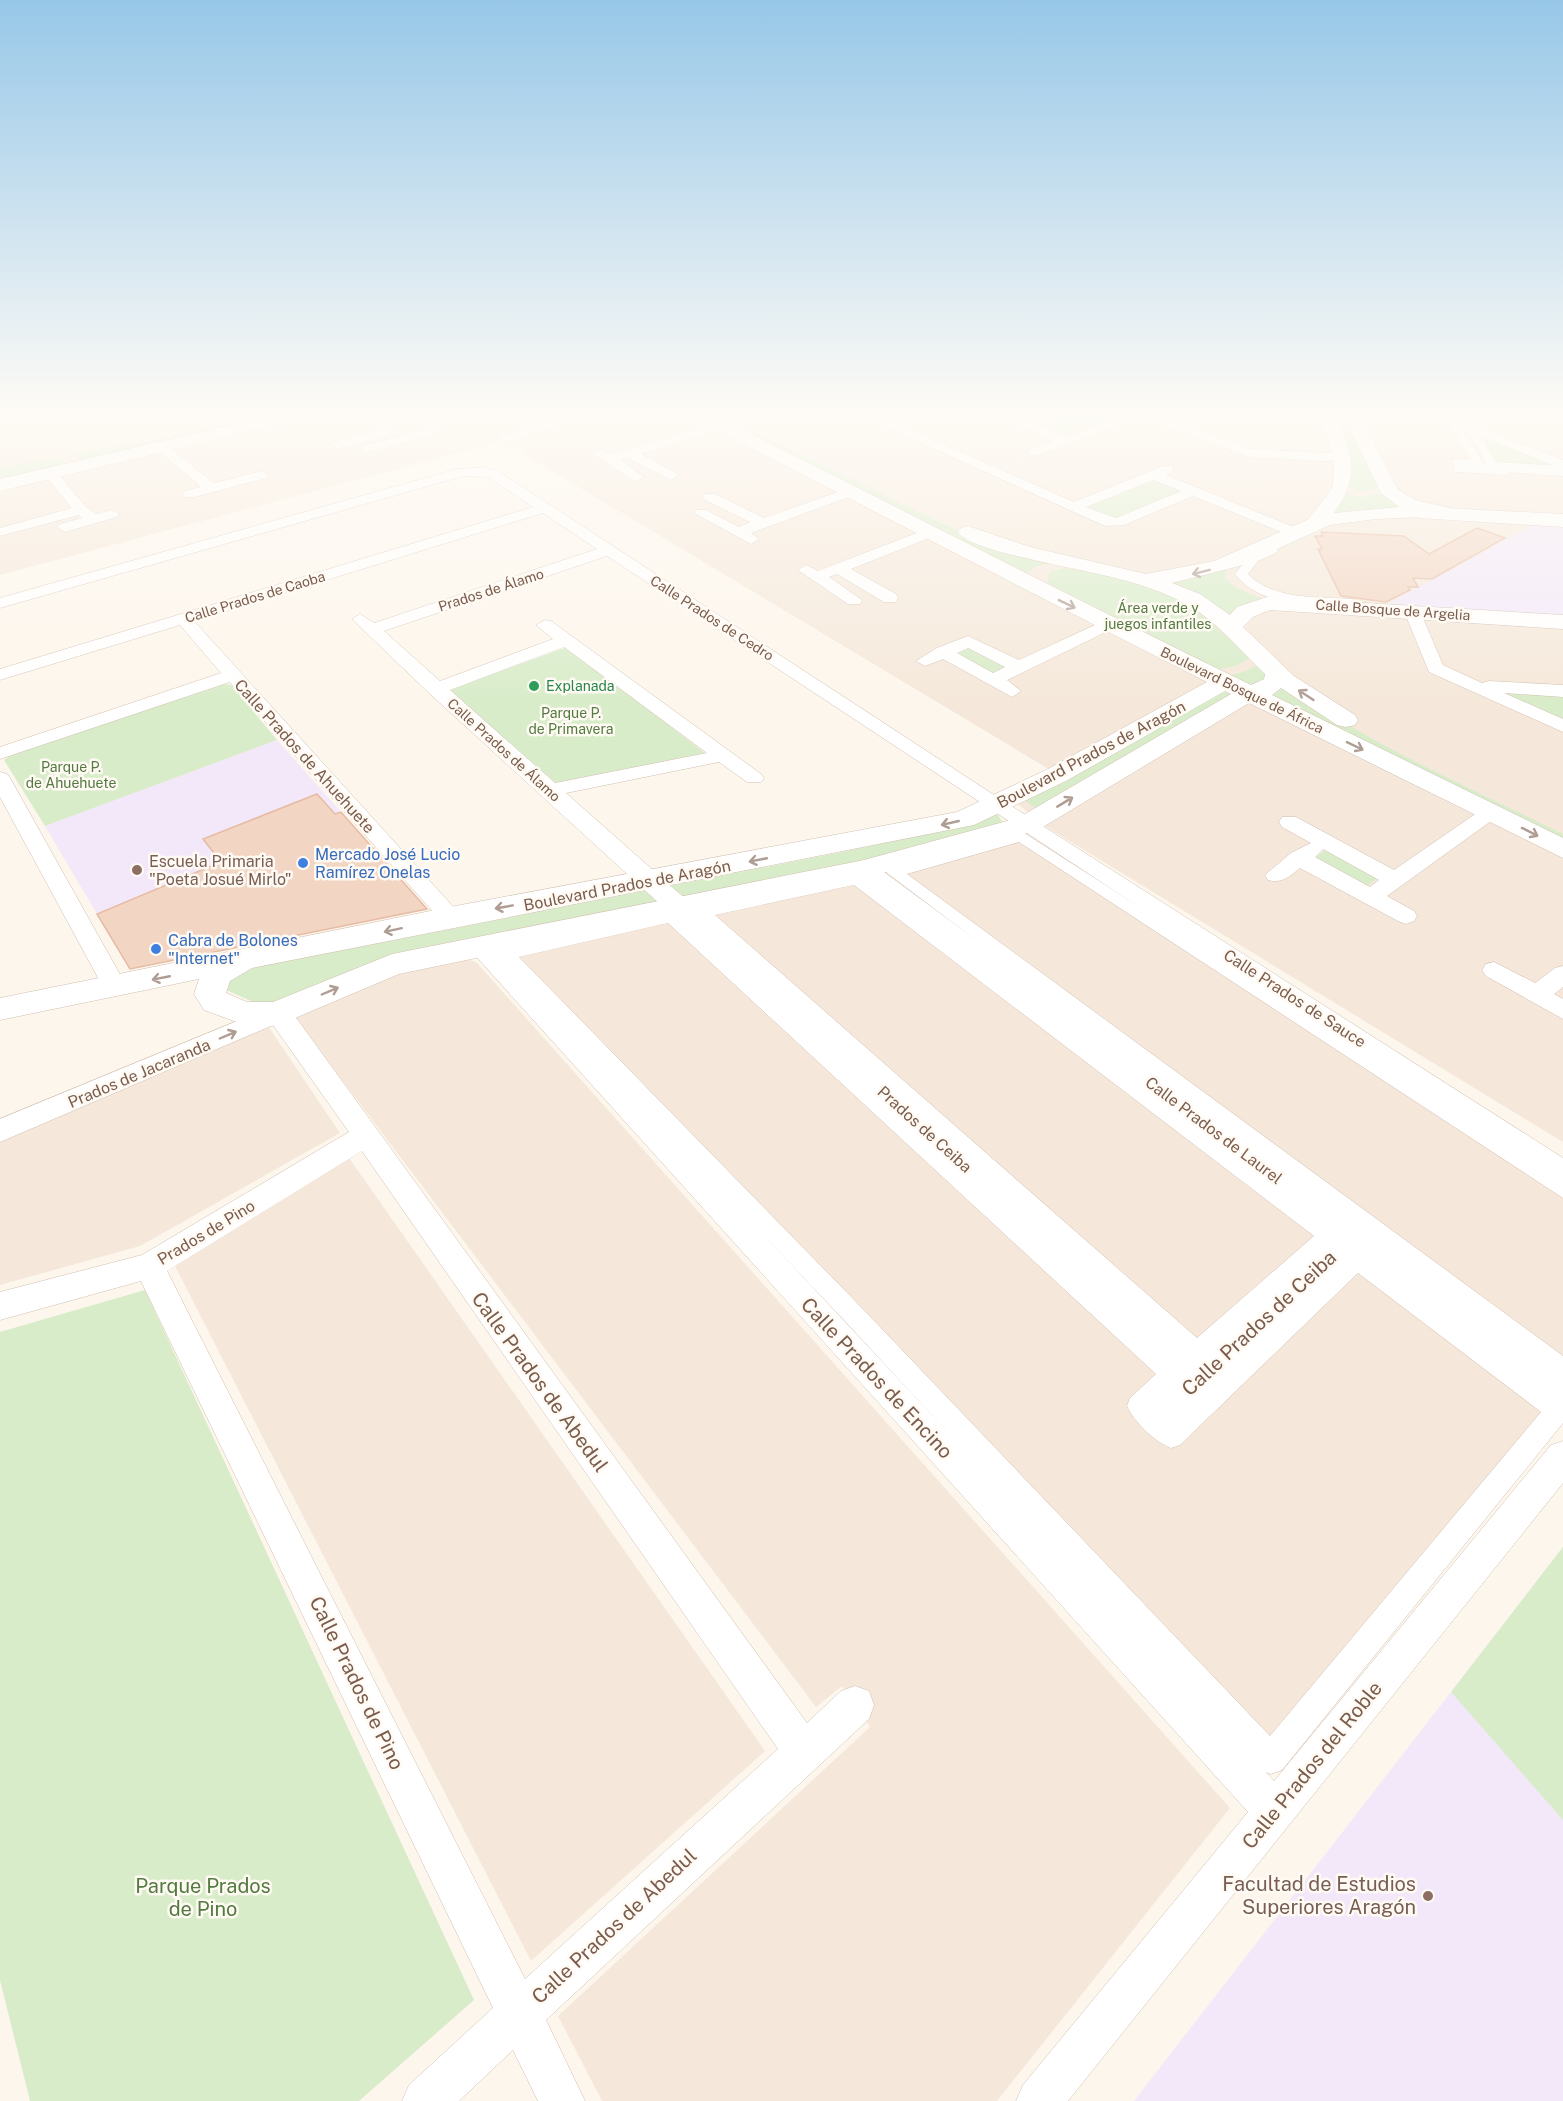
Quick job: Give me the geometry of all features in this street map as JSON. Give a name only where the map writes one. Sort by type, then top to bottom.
[{"type":"street","name":"Calle Prados de Cedro","points":[[0,603],[321,512]]},
{"type":"street","name":"Calle Prados de Caoba","points":[[0,675],[532,512]]},
{"type":"street","name":"Calle Prados de Cedro","points":[[551,512],[1028,824]]},
{"type":"street","points":[[700,512],[696,515],[754,541]]},
{"type":"street","points":[[740,512],[763,523]]},
{"type":"street","points":[[738,532],[793,512]]},
{"type":"street","name":"Boulevard Bosque de África","points":[[893,512],[1040,590],[1563,849]]},
{"type":"street","name":"Boulevard Bosque de África","points":[[925,512],[997,545],[1144,580],[1199,602],[1300,691],[1350,722],[1563,828]]},
{"type":"street","points":[[1084,512],[1106,522],[1116,523],[1142,512]]},
{"type":"street","points":[[1254,512],[1304,529],[1376,514],[1441,512]]},
{"type":"street","points":[[1144,580],[1183,576],[1245,557],[1304,529],[1327,512]]},
{"type":"street","points":[[1444,512],[1563,519]]},
{"type":"street","points":[[1484,512],[1563,519]]},
{"type":"street","points":[[2,532],[24,526],[36,536],[87,515],[112,514]]},
{"type":"street","points":[[1563,519],[1401,516],[1359,520],[1317,529],[1254,558],[1241,574],[1247,584],[1285,597],[1563,621]]},
{"type":"street","points":[[816,577],[932,532]]},
{"type":"street","name":"Prados de Álamo","points":[[366,624],[610,550]]},
{"type":"street","points":[[1245,557],[1235,565],[1233,576],[1238,583],[1250,591],[1291,603]]},
{"type":"street","points":[[1040,590],[1034,580],[1041,570],[1056,565],[1079,565]]},
{"type":"street","points":[[801,567],[854,600]]},
{"type":"street","points":[[834,608],[854,600],[883,595],[838,568]]},
{"type":"street","name":"Calle Bosque de Argelia","points":[[1230,627],[1255,606],[1291,603],[1563,621]]},
{"type":"street","points":[[1412,611],[1432,666],[1563,726]]},
{"type":"street","name":"Calle Prados de Ahuehuete","points":[[183,619],[450,917]]},
{"type":"street","name":"Calle Prados de Álamo","points":[[366,624],[435,689],[650,880]]},
{"type":"street","points":[[993,680],[1108,624]]},
{"type":"street","points":[[545,625],[754,778]]},
{"type":"street","points":[[435,689],[566,640]]},
{"type":"street","points":[[925,661],[968,641],[1018,667]]},
{"type":"street","points":[[1200,669],[1239,670],[1251,663],[1254,651]]},
{"type":"street","points":[[943,652],[1012,691]]},
{"type":"street","name":"Boulevard Prados de Aragón","points":[[0,1009],[450,917],[923,829],[964,819],[998,805],[1237,687],[1271,686],[1275,682],[1277,673]]},
{"type":"street","name":"Calle Prados de Ahuehuete","points":[[0,753],[233,675]]},
{"type":"street","points":[[1471,684],[1563,691]]},
{"type":"street","name":"Boulevard Prados de Aragón","points":[[276,1014],[392,965],[480,946],[681,909],[865,869],[1028,824],[1237,687]]},
{"type":"street","points":[[549,790],[724,755]]},
{"type":"street","points":[[0,778],[115,987]]},
{"type":"street","points":[[1371,897],[1491,812]]},
{"type":"street","points":[[1289,822],[1394,879]]},
{"type":"street","name":"Calle Prados de Sauce","points":[[1028,824],[1563,1172]]},
{"type":"street","points":[[1563,1189],[1021,836],[894,873],[1563,1370]]},
{"type":"street","points":[[1276,875],[1323,841]]},
{"type":"street","points":[[1299,858],[1406,916]]},
{"type":"street","name":"Calle Prados de Laurel","points":[[865,869],[1560,1401]]},
{"type":"street","points":[[856,879],[1342,1235],[1197,1353],[701,912],[856,879]]},
{"type":"street","name":"Prados de Ceiba","points":[[650,880],[1200,1376]]},
{"type":"street","points":[[671,916],[1173,1374],[1139,1406],[1171,1437],[1357,1259],[1560,1401],[1271,1759],[851,1312],[505,954],[671,916]]},
{"type":"street","name":"Calle Prados de Encino","points":[[480,946],[1274,1810]]},
{"type":"street","points":[[248,960],[226,968],[215,977],[210,994],[215,1002],[223,1007],[245,1013],[276,1014]]},
{"type":"street","points":[[1494,970],[1563,1010]]},
{"type":"street","points":[[1537,994],[1563,974]]},
{"type":"street","name":"Prados de Jacaranda","points":[[0,1131],[276,1014]]},
{"type":"street","name":"Calle Prados de Abedul","points":[[276,1014],[288,1025],[364,1136],[803,1751]]},
{"type":"street","name":"Prados de Pino","points":[[0,1306],[149,1266],[364,1136]]},
{"type":"street","name":"Calle Prados de Ceiba","points":[[1164,1412],[1342,1235]]},
{"type":"street","name":"Calle Prados de Pino","points":[[149,1266],[520,2012],[562,2101]]},
{"type":"street","name":"Calle Prados del Roble","points":[[1039,2101],[1563,1457]]},
{"type":"street","name":"Calle Prados de Abedul","points":[[425,2101],[855,1705]]},
{"type":"shaded area","points":[[0,512],[236,512],[0,575]]},
{"type":"shaded area","points":[[620,512],[1563,512],[1563,1142],[1043,825],[1013,800],[1057,774]]},
{"type":"shaded area","points":[[1538,522],[1563,524],[1563,618],[1384,606]]},
{"type":"shaded area","name":"Escuela Primaria \"Poeta Josué Mirlo\"","points":[[277,740],[341,812],[97,914],[45,826]]},
{"type":"shaded area","points":[[1021,836],[1563,1189],[1563,1370],[894,872]]},
{"type":"shaded area","points":[[857,879],[1330,1236],[1197,1353],[701,912]]},
{"type":"shaded area","points":[[671,916],[1173,1374],[1357,1259],[1558,1410],[1271,1759],[505,954]]},
{"type":"shaded area","points":[[466,958],[477,963],[1230,1808],[997,2101],[602,2101],[558,2016],[870,1727],[842,1686],[816,1707],[296,1019],[313,1005],[390,973]]},
{"type":"shaded area","points":[[268,1026],[340,1133],[140,1246],[0,1285],[0,1140]]},
{"type":"shaded area","points":[[347,1155],[765,1751],[531,1961],[175,1266]]},
{"type":"shaded area","name":"Facultad de Estudios Superiores Aragón","points":[[1563,1547],[1563,2101],[1134,2101],[1451,1692]]},
{"type":"green space","points":[[896,512],[919,512],[987,545],[1053,563],[1037,566],[1027,573],[1026,578]]},
{"type":"green space","points":[[1094,512],[1134,512],[1113,521]]},
{"type":"green space","points":[[1335,512],[1383,512],[1332,517]]},
{"type":"green space","name":"Área verde y juegos infantiles","points":[[1065,568],[1134,582],[1168,594],[1198,611],[1250,658],[1236,666],[1219,669],[1047,584],[1050,572]]},
{"type":"green space","points":[[1227,568],[1225,578],[1235,586],[1268,600],[1228,617],[1166,583],[1190,580]]},
{"type":"green space","points":[[966,644],[1008,665],[992,674],[950,650]]},
{"type":"green space","name":"Parque P. de Primavera","points":[[567,647],[705,753],[556,783],[448,690]]},
{"type":"green space","points":[[1261,663],[1270,678],[1254,686],[1227,676],[1246,671]]},
{"type":"green space","points":[[1282,683],[1349,726],[1384,745],[1563,834],[1563,844],[1261,693]]},
{"type":"green space","name":"Parque P. de Ahuehuete","points":[[223,684],[232,685],[277,740],[45,826],[4,760],[12,754]]},
{"type":"green space","points":[[1490,689],[1563,696],[1563,722]]},
{"type":"green space","points":[[1224,690],[1235,694],[1038,810],[1024,800]]},
{"type":"green space","points":[[990,814],[998,815],[1003,823],[872,860],[390,959],[273,1004],[258,1004],[226,990],[230,979],[247,969],[842,852],[966,825]]},
{"type":"green space","points":[[1327,849],[1379,877],[1364,888],[1311,860]]},
{"type":"green space","name":"Parque Prados de Pino","points":[[145,1290],[474,2000],[359,2101],[30,2101],[0,1980],[0,1332]]},
{"type":"green space","points":[[1563,1547],[1563,1820],[1451,1692]]},
{"type":"building","points":[[1477,528],[1505,538],[1432,579],[1413,578],[1418,587],[1408,587],[1410,590],[1386,602],[1341,596],[1318,549],[1322,549],[1315,536],[1323,536],[1321,532],[1404,536],[1429,554]]},
{"type":"building","name":"Mercado José Lucio Ramírez Onelas","points":[[317,794],[335,814],[341,812],[427,909],[130,969],[97,914],[221,862],[203,839]]},
{"type":"place","name":"Explanada","points":[[534,686]]},
{"type":"place","name":"Mercado José Lucio Ramírez Onelas","points":[[303,863]]},
{"type":"place","name":"Escuela Primaria \"Poeta Josué Mirlo\"","points":[[137,870]]},
{"type":"place","name":"Cabra de Bolones \"Internet\"","points":[[156,949]]},
{"type":"place","name":"Facultad de Estudios Superiores Aragón","points":[[1428,1896]]}]
